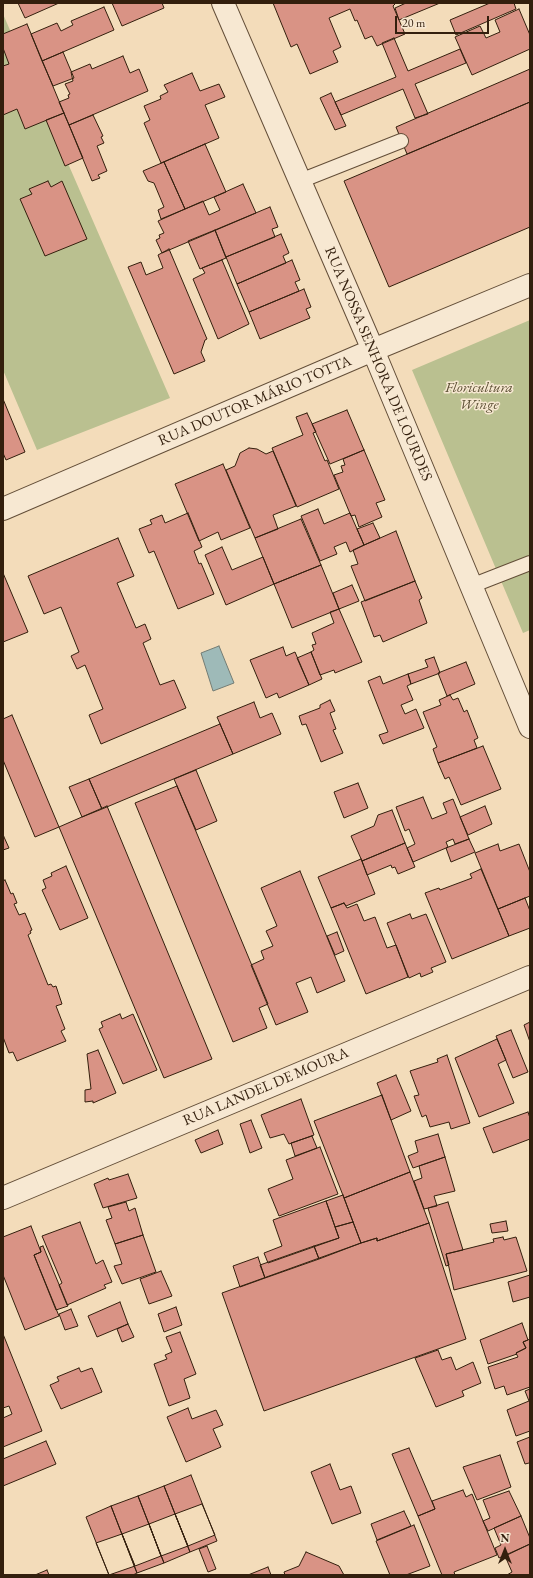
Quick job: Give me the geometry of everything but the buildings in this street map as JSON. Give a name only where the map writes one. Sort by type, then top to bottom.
[{"type":"street","name":"RUA NOSSA SENHORA DE LOURDES","points":[[223,3],[373,350],[530,728]]},
{"type":"street","name":"RUA DOUTOR MÁRIO TOTTA","points":[[3,509],[373,350],[530,285]]},
{"type":"street","name":"RUA LANDEL DE MOURA","points":[[3,1198],[530,977]]},
{"type":"lane","points":[[300,181],[401,141]]},
{"type":"lane","points":[[472,586],[530,563]]},
{"type":"green space","points":[[3,14],[170,398],[37,450],[3,370]]},
{"type":"green space","name":"Floricultura Winge","points":[[530,320],[530,630],[523,633],[412,370]]},
{"type":"water","points":[[219,646],[234,683],[213,691],[201,653]]}]
